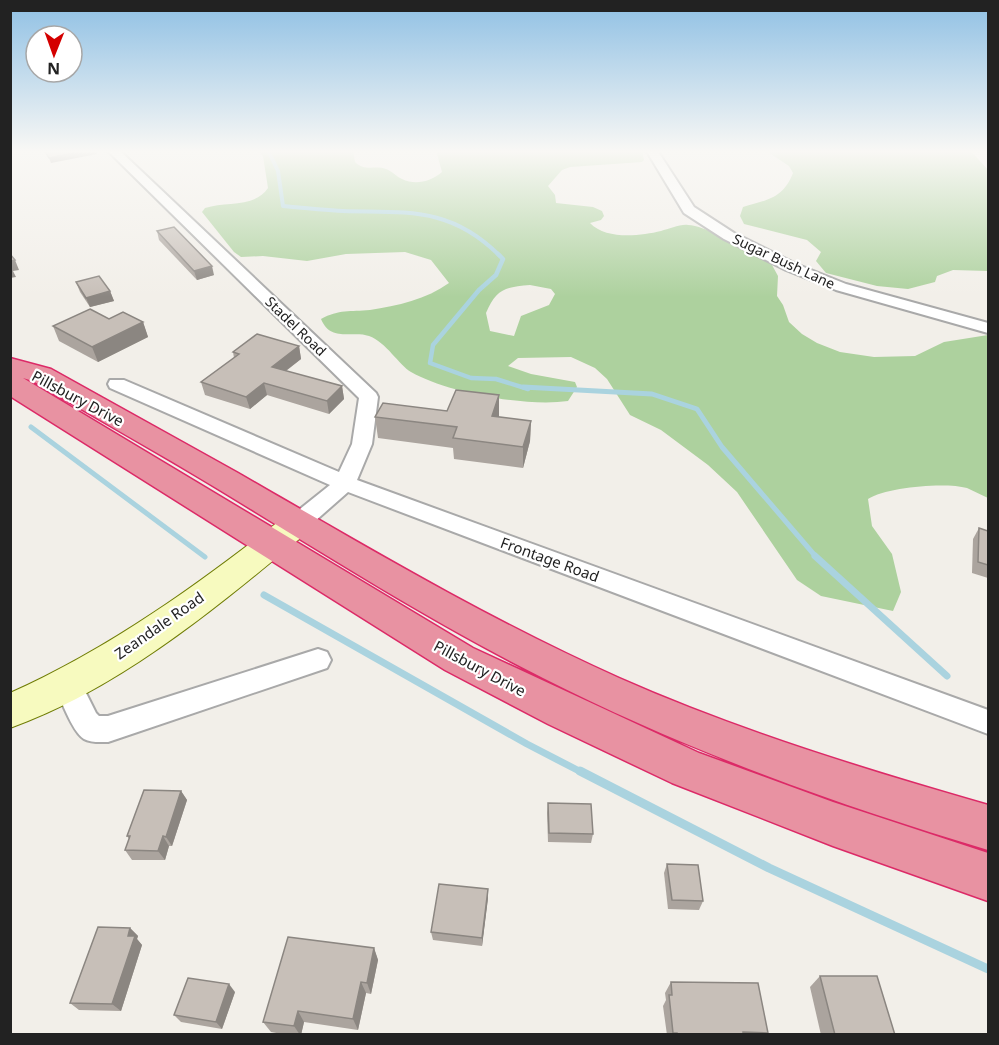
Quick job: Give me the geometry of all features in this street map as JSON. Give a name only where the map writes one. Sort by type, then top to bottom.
[{"type":"highway","name":"Pillsbury Drive","points":[[10,366],[42,375],[284,534],[459,659],[687,769],[833,824],[988,877]]},
{"type":"highway","name":"Pillsbury Drive","points":[[10,380],[17,388],[284,534],[606,690],[728,740],[888,799],[988,827]]},
{"type":"main road","name":"Zeandale Road","points":[[10,711],[67,683],[162,625],[284,534]]},
{"type":"street","name":"Stadel Road","points":[[163,199],[369,397],[362,444],[345,483],[284,534]]},
{"type":"street","name":"Sugar Bush Lane","points":[[682,199],[689,210],[729,236],[791,267],[841,287],[988,328]]},
{"type":"street","name":"Frontage Road","points":[[117,384],[345,483],[988,722]]},
{"type":"street","points":[[67,683],[86,722],[92,729],[108,729],[318,660]]},
{"type":"green space","points":[[256,199],[555,199],[556,203],[593,207],[602,211],[604,216],[601,220],[590,223],[605,232],[624,235],[643,234],[688,225],[708,230],[731,241],[772,265],[778,276],[777,296],[789,322],[802,334],[817,343],[840,352],[874,357],[915,356],[944,342],[988,335],[988,498],[967,488],[945,486],[888,491],[868,499],[872,526],[892,554],[901,592],[893,611],[821,596],[797,580],[737,492],[708,465],[661,430],[630,415],[607,379],[595,368],[571,357],[518,358],[508,366],[531,374],[575,382],[577,387],[568,401],[531,402],[488,397],[445,386],[411,372],[387,348],[369,336],[330,331],[321,319],[327,316],[339,312],[370,310],[401,304],[421,298],[449,283],[431,260],[405,252],[346,254],[307,261],[263,256],[241,257],[234,252],[202,212],[205,208],[213,206]],"holes":[[[530,285],[551,289],[555,294],[549,305],[521,316],[514,336],[490,331],[486,313],[502,291]]]},
{"type":"green space","points":[[988,199],[988,271],[953,270],[937,276],[935,282],[908,289],[877,286],[826,273],[816,261],[821,252],[807,240],[744,224],[740,216],[743,207],[766,200]]},
{"type":"building","points":[[174,227],[212,266],[194,271],[157,231]]},
{"type":"building","points":[[99,276],[110,291],[86,298],[76,282]]},
{"type":"building","points":[[90,309],[109,319],[123,312],[143,322],[92,347],[53,326]]},
{"type":"building","points":[[257,334],[299,346],[272,367],[342,386],[327,401],[264,383],[246,397],[201,382],[239,354],[233,352]]},
{"type":"building","points":[[456,390],[499,395],[492,416],[531,421],[523,447],[453,438],[457,427],[375,417],[383,403],[447,411]]},
{"type":"building","points":[[979,528],[988,531],[988,565],[978,562]]},
{"type":"building","points":[[144,790],[181,791],[166,837],[163,836],[158,851],[125,850],[130,836],[127,836]]},
{"type":"building","points":[[548,803],[591,804],[593,834],[549,833]]},
{"type":"building","points":[[667,864],[698,865],[703,901],[672,900]]},
{"type":"building","points":[[439,884],[488,889],[482,938],[431,932]]},
{"type":"building","points":[[98,927],[130,928],[128,936],[135,936],[112,1004],[70,1003]]},
{"type":"building","points":[[288,937],[374,948],[367,983],[361,982],[353,1019],[298,1011],[294,1026],[263,1022]]},
{"type":"building","points":[[820,976],[877,976],[895,1035],[835,1035]]},
{"type":"building","points":[[188,978],[229,984],[216,1022],[174,1015]]},
{"type":"building","points":[[671,982],[758,983],[768,1033],[677,1035],[673,1033],[669,995],[672,995]]},
{"type":"waterway","points":[[282,199],[283,206],[408,213],[445,220],[482,240],[500,256]]},
{"type":"waterway","points":[[500,256],[503,259],[496,275],[479,290],[433,345],[430,363],[471,378],[496,379],[528,389]]},
{"type":"waterway","points":[[523,387],[652,394],[697,409],[722,447],[816,557]]},
{"type":"waterway","points":[[31,427],[205,557]]},
{"type":"waterway","points":[[816,557],[947,676]]},
{"type":"waterway","points":[[264,595],[527,744],[583,773]]},
{"type":"waterway","points":[[580,771],[769,868],[988,969]]}]
